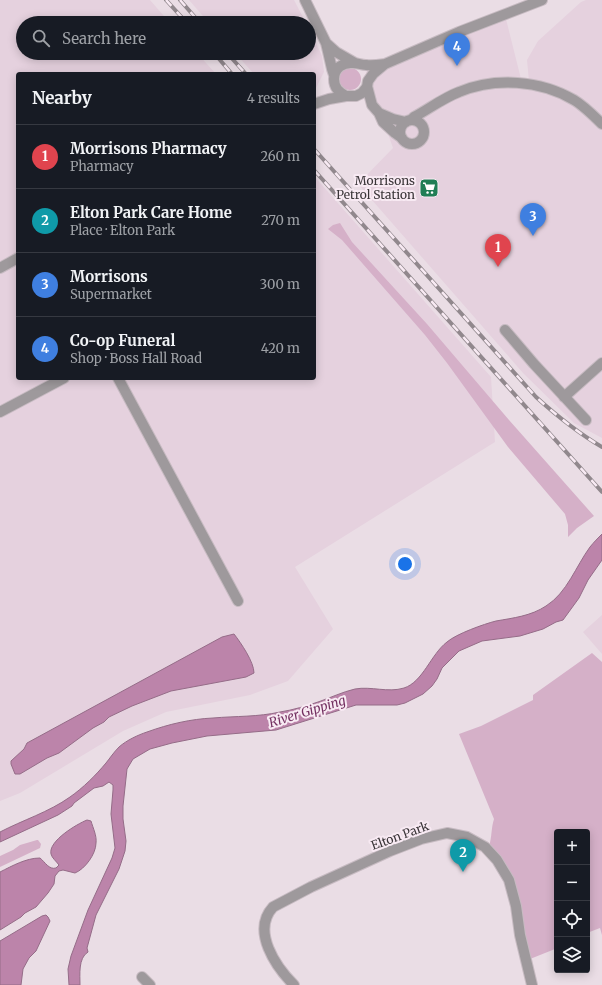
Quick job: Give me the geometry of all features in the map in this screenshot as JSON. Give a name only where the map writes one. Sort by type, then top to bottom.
[{"type":"street","points":[[305,0],[313,16]]},
{"type":"street","points":[[316,103],[329,99],[362,93],[373,74],[384,64],[459,32],[542,0]]},
{"type":"street","points":[[316,23],[326,43],[336,88],[350,96],[372,105],[379,113],[383,122],[408,143],[416,143],[422,138],[434,106]]},
{"type":"street","points":[[326,43],[336,52],[358,64],[366,72],[372,105]]},
{"type":"street","points":[[316,102],[326,93],[337,69],[342,65],[347,63],[384,64]]},
{"type":"street","points":[[402,138],[400,130],[402,126],[441,101],[459,92],[482,84],[509,82],[520,83],[557,92],[574,100],[590,112],[602,124]]},
{"type":"street","points":[[379,113],[393,119],[418,121],[424,131]]},
{"type":"street","points":[[0,268],[16,259]]},
{"type":"street","points":[[505,330],[586,420]]},
{"type":"street","points":[[564,396],[602,363]]},
{"type":"street","points":[[0,412],[60,380]]},
{"type":"street","points":[[119,380],[238,601]]},
{"type":"street","name":"Elton Park","points":[[294,985],[284,975],[270,951],[265,935],[266,917],[268,912],[273,907],[311,887],[390,851],[421,839],[448,834],[467,837],[485,847],[496,860],[509,880],[516,906],[520,935],[532,985]]},
{"type":"street","points":[[142,977],[150,985]]},
{"type":"shaded area","points":[[0,0],[150,0],[164,16],[16,16],[16,60],[203,60],[214,72],[16,72],[16,380],[316,380],[316,178],[491,377],[495,442],[295,567],[333,629],[288,681],[250,695],[166,712],[123,731],[20,793],[0,801]]},
{"type":"shaded area","points":[[189,0],[294,0],[302,16],[203,16]]},
{"type":"shaded area","points":[[586,0],[602,0],[602,438],[574,423],[523,373],[358,184],[393,148],[386,128],[362,93],[368,81],[366,72],[505,15],[521,79],[529,81],[527,60],[538,41],[581,2]]},
{"type":"shaded area","points":[[316,43],[322,56],[324,72],[316,88],[316,72],[252,72],[241,60],[316,60]]},
{"type":"shaded area","points":[[350,68],[354,69],[360,75],[360,83],[354,89],[350,90],[346,89],[340,83],[339,79],[340,75],[346,69]]},
{"type":"shaded area","points":[[340,223],[352,242],[427,324],[594,516],[577,528],[568,537],[568,525],[565,514],[508,447],[425,335],[342,240],[328,229],[333,225]]},
{"type":"shaded area","points":[[602,615],[602,654],[583,632]]},
{"type":"shaded area","points":[[592,653],[602,662],[602,935],[600,928],[590,932],[590,829],[554,829],[554,949],[525,961],[513,901],[489,846],[494,819],[459,734],[481,726],[533,700],[533,695]]},
{"type":"shaded area","points":[[38,840],[41,844],[40,848],[0,867],[0,856],[20,845]]},
{"type":"water","name":"River Gipping","points":[[602,534],[602,560],[588,580],[579,598],[563,620],[543,629],[520,636],[482,641],[459,651],[442,668],[432,686],[423,694],[405,703],[397,705],[356,705],[276,730],[207,736],[172,743],[150,749],[133,759],[127,769],[123,806],[126,841],[125,851],[119,869],[96,915],[87,948],[88,952],[81,962],[80,985],[69,985],[68,969],[71,956],[88,910],[112,858],[115,848],[111,814],[113,785],[109,782],[103,786],[94,788],[72,806],[58,815],[0,842],[0,832],[45,812],[70,797],[94,777],[119,747],[136,736],[144,733],[180,722],[263,715],[290,710],[355,689],[367,688],[392,690],[411,685],[422,674],[441,647],[451,639],[485,624],[534,612],[553,601],[571,579],[590,547]]},
{"type":"water","points":[[234,634],[250,658],[254,673],[246,677],[171,691],[132,706],[109,717],[59,753],[47,758],[20,774],[15,774],[11,761],[24,749],[27,743],[222,637]]},
{"type":"water","points":[[87,820],[91,821],[96,840],[96,847],[89,861],[75,873],[63,870],[59,871],[55,876],[54,884],[36,907],[0,930],[0,872],[19,863],[35,858],[40,858],[51,868],[56,868],[59,865],[51,854],[51,849],[54,844],[70,829]]},
{"type":"water","points":[[46,915],[50,921],[36,951],[29,958],[23,969],[21,985],[0,985],[0,941]]},
{"type":"railway","points":[[166,0],[181,16]]},
{"type":"railway","points":[[180,0],[194,16]]},
{"type":"railway","points":[[220,60],[230,72]]},
{"type":"railway","points":[[233,60],[244,72]]},
{"type":"railway","points":[[316,151],[536,397],[568,424],[602,447]]},
{"type":"railway","points":[[316,172],[602,492]]},
{"type":"place","name":"Co-op Funeral","points":[[457,66]]},
{"type":"place","name":"Morrisons Petrol Station","points":[[429,188]]},
{"type":"place","name":"Morrisons","points":[[533,236]]},
{"type":"place","name":"Morrisons Pharmacy","points":[[498,267]]},
{"type":"place","name":"Elton Park Care Home","points":[[463,872]]}]
